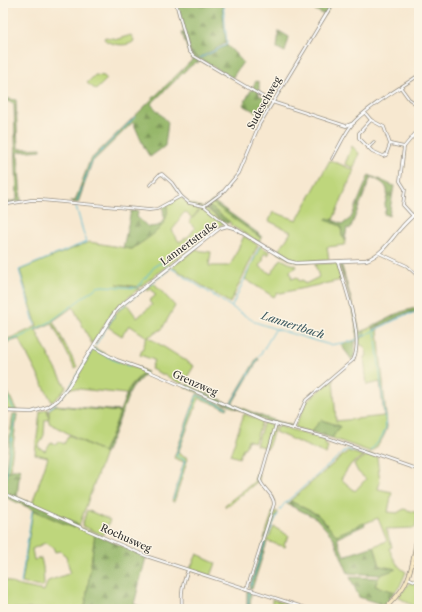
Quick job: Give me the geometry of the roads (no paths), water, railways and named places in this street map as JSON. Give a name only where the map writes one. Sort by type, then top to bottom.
[{"type":"main road","points":[[385,609],[402,589],[408,578],[419,525]]},
{"type":"street","points":[[176,3],[189,50],[194,56],[272,102],[346,126],[348,129]]},
{"type":"street","name":"Sudeschweg","points":[[204,206],[222,192],[239,173],[258,125],[333,3]]},
{"type":"street","points":[[332,159],[348,129],[354,123],[365,113],[419,76]]},
{"type":"street","points":[[401,88],[409,99],[419,106]]},
{"type":"street","points":[[415,103],[419,95]]},
{"type":"street","points":[[365,113],[371,120],[384,127],[390,144],[384,156],[372,151],[359,138],[359,133],[371,120]]},
{"type":"street","points":[[346,126],[354,123]]},
{"type":"street","points":[[413,216],[403,205],[405,189],[400,181],[404,147],[419,129]]},
{"type":"street","points":[[368,148],[374,142]]},
{"type":"street","points":[[390,144],[404,147]]},
{"type":"street","points":[[150,185],[159,175],[162,174],[189,203],[204,206],[227,226]]},
{"type":"street","points":[[3,205],[31,200],[41,200],[149,210],[157,209],[181,196]]},
{"type":"street","name":"Lannertstraße","points":[[3,412],[32,412],[53,404],[68,387],[119,307],[220,228],[227,226],[238,230],[292,262],[366,260],[379,253],[400,228],[419,210]]},
{"type":"street","points":[[379,253],[407,266],[419,277]]},
{"type":"street","points":[[293,429],[306,400],[356,356],[355,326],[338,261]]},
{"type":"street","name":"Grenzweg","points":[[93,347],[117,360],[144,369],[257,418],[325,437],[419,470]]},
{"type":"street","points":[[247,589],[274,504],[273,497],[260,480],[276,424]]},
{"type":"street","name":"Rochusweg","points":[[3,493],[146,556],[309,609]]},
{"type":"street","points":[[182,609],[182,585],[188,570]]},
{"type":"street","points":[[408,578],[419,583]]},
{"type":"waterway","points":[[200,58],[226,45],[227,43],[223,3]]},
{"type":"waterway","points":[[77,201],[92,160],[135,117]]},
{"type":"waterway","points":[[35,325],[19,270],[86,242],[76,206]]},
{"type":"waterway","points":[[232,306],[260,246]]},
{"type":"waterway","name":"Lannertbach","points":[[138,287],[155,266],[160,263],[167,266]]},
{"type":"waterway","name":"Lannertbach","points":[[171,268],[255,322],[330,345],[353,341],[405,315],[419,312]]},
{"type":"waterway","points":[[118,310],[170,269]]},
{"type":"waterway","name":"Lannertbach","points":[[3,342],[18,338],[50,322],[97,287],[136,288]]},
{"type":"waterway","points":[[95,346],[115,314]]},
{"type":"waterway","points":[[259,357],[275,330]]},
{"type":"waterway","points":[[370,451],[382,437],[386,427],[375,330]]},
{"type":"waterway","points":[[60,399],[69,388],[93,349],[129,366]]},
{"type":"waterway","points":[[230,405],[258,359]]},
{"type":"waterway","points":[[3,387],[14,410]]},
{"type":"waterway","points":[[173,499],[185,460],[176,456],[197,395],[227,408]]},
{"type":"waterway","points":[[49,408],[56,403]]},
{"type":"waterway","points":[[4,491],[15,415]]},
{"type":"waterway","points":[[280,510],[284,504],[347,449],[365,454]]},
{"type":"waterway","points":[[21,583],[32,511]]},
{"type":"waterway","points":[[266,539],[278,514]]},
{"type":"waterway","points":[[250,588],[265,543]]},
{"type":"waterway","points":[[248,609],[249,592]]}]
